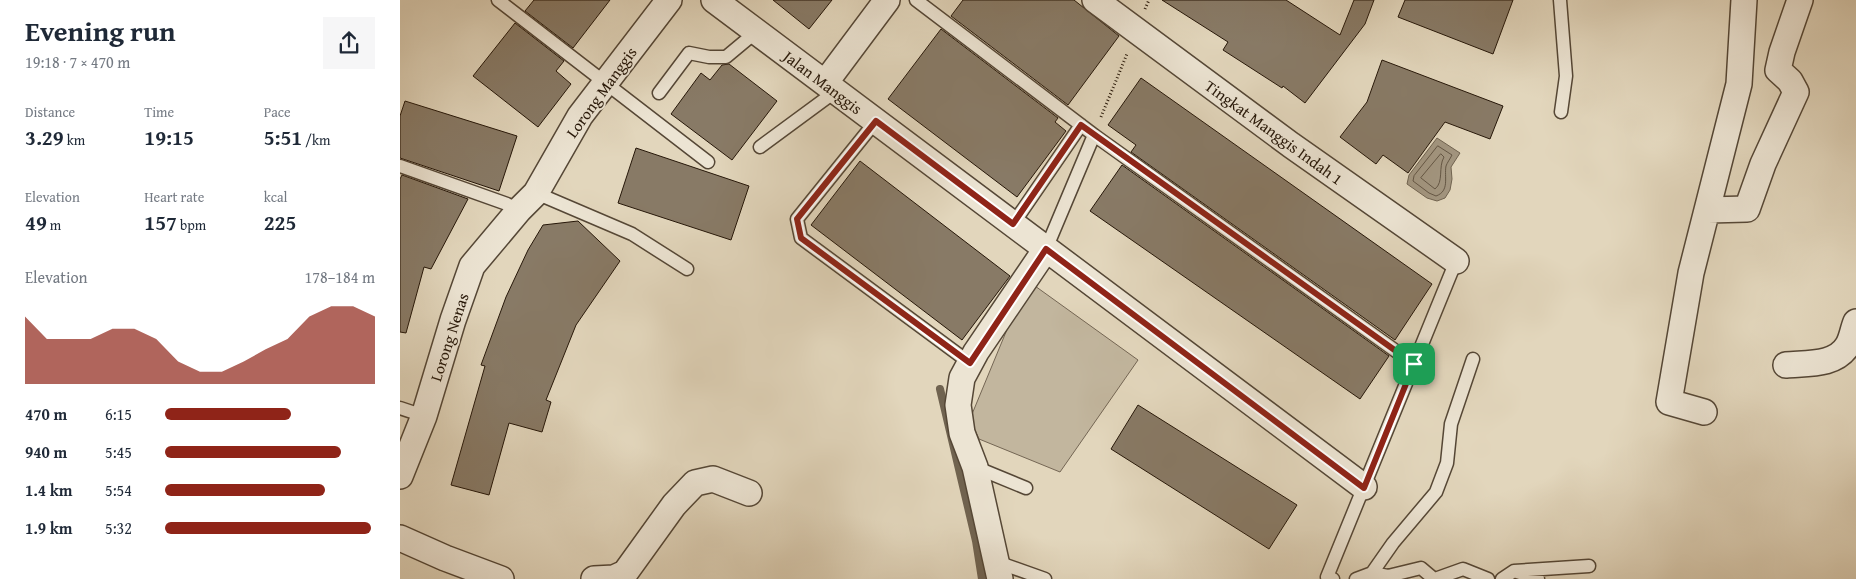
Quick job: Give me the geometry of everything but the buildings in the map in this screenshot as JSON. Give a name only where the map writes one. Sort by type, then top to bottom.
[{"type":"street","name":"Lorong Manggis","points":[[527,202],[580,116],[669,0]]},
{"type":"street","name":"Jalan Manggis","points":[[714,0],[1364,488]]},
{"type":"street","points":[[831,87],[887,0]]},
{"type":"street","name":"Tingkat Manggis Indah 1","points":[[1095,0],[1290,145],[1456,261]]},
{"type":"street","points":[[1704,412],[1669,402],[1691,273],[1740,84],[1744,0]]},
{"type":"street","points":[[1708,210],[1746,209],[1763,164],[1796,92],[1790,81],[1778,70],[1782,52],[1800,0]]},
{"type":"street","name":"Lorong Nenas","points":[[400,476],[424,416],[453,320],[472,266],[527,202]]},
{"type":"street","points":[[999,571],[975,468],[962,433],[958,405],[962,378],[970,363],[1046,249]]},
{"type":"street","points":[[1786,365],[1820,362],[1839,356],[1848,345],[1856,322]]},
{"type":"street","points":[[594,579],[614,578],[625,573],[674,505],[695,483],[713,479],[749,494]]},
{"type":"street","points":[[400,538],[445,558],[501,579]]},
{"type":"lane","points":[[498,0],[708,162]]},
{"type":"lane","points":[[916,0],[1094,135],[1414,364]]},
{"type":"lane","points":[[1560,0],[1566,76],[1561,112]]},
{"type":"lane","points":[[659,93],[689,53],[709,57],[726,57],[756,32]]},
{"type":"lane","points":[[760,146],[831,87]]},
{"type":"lane","points":[[876,121],[797,219],[801,238],[970,363]]},
{"type":"lane","points":[[1013,224],[1081,125]]},
{"type":"lane","points":[[1046,249],[1094,135]]},
{"type":"lane","points":[[400,166],[508,204],[527,202],[632,234],[687,269]]},
{"type":"lane","points":[[1333,579],[1327,577],[1456,261]]},
{"type":"lane","points":[[1372,573],[1393,543],[1436,492],[1447,463],[1451,424],[1473,359]]},
{"type":"lane","points":[[400,408],[424,416]]},
{"type":"lane","points":[[975,468],[1026,488]]},
{"type":"lane","points":[[1502,579],[1514,572],[1589,566]]},
{"type":"lane","points":[[1356,579],[1372,573],[1388,576],[1421,568],[1434,579],[1463,569],[1488,579]]},
{"type":"lane","points":[[999,571],[1045,579]]},
{"type":"lane","points":[[1514,572],[1538,579]]},
{"type":"path","points":[[1094,135],[1149,0]]},
{"type":"shaded area","points":[[1035,286],[1138,360],[1060,472],[979,439],[970,419],[1013,315]]},
{"type":"water","points":[[1437,138],[1460,153],[1451,167],[1452,179],[1450,190],[1445,198],[1437,201],[1427,198],[1407,184],[1409,175]]},
{"type":"waterway","points":[[940,389],[976,541],[982,579]]},
{"type":"route","points":[[876,121],[1013,224],[1081,125],[1414,364],[1364,488],[1046,249],[970,363],[801,238],[797,219],[876,121]]}]
